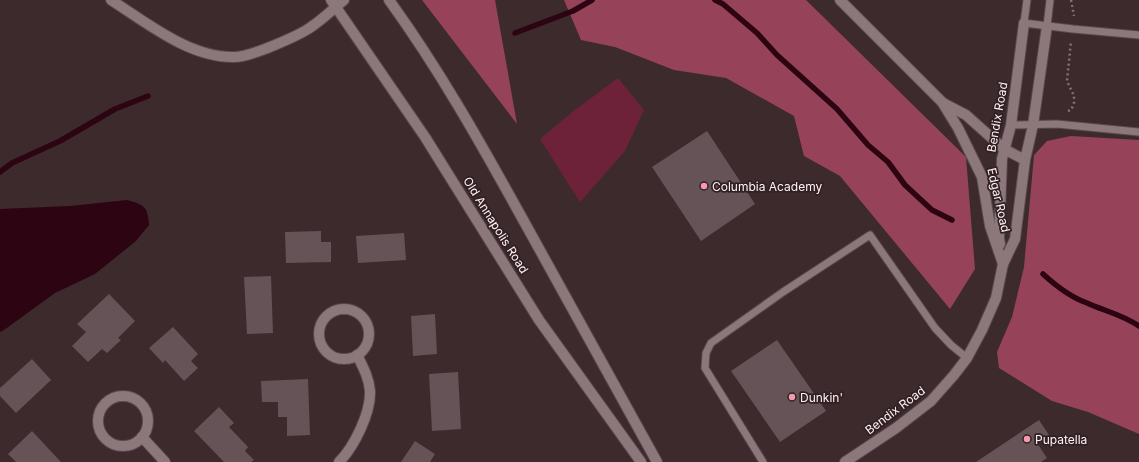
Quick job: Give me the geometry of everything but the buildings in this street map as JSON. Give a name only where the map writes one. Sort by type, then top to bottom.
[{"type":"street","points":[[111,0],[180,42],[202,53],[236,57],[278,44],[310,28],[337,2]]},
{"type":"street","name":"Old Annapolis Road","points":[[389,0],[412,32],[462,111],[657,462]]},
{"type":"street","name":"Edgar Road","points":[[840,0],[942,102],[958,128],[982,177],[990,226],[1003,264]]},
{"type":"street","name":"Old Annapolis Road","points":[[337,2],[425,137],[539,320],[641,462]]},
{"type":"street","name":"Bendix Road","points":[[1003,264],[999,238],[1002,159],[1011,124],[1024,23]]},
{"type":"street","name":"Bendix Road","points":[[845,462],[896,428],[931,400],[967,358],[982,330],[996,298],[1003,264],[1015,239],[1025,160],[1033,125],[1047,26]]},
{"type":"street","name":"Edgar Road","points":[[942,102],[966,115],[1004,149],[1025,160]]},
{"type":"street","points":[[339,309],[349,309],[357,312],[364,318],[369,328],[369,337],[366,347],[357,356],[346,359],[337,359],[329,355],[323,349],[319,338],[319,328],[322,320],[330,312],[339,309]]},
{"type":"street","points":[[339,462],[344,457],[358,434],[366,414],[370,392],[365,371],[357,356]]},
{"type":"street","points":[[125,396],[139,402],[146,411],[148,423],[146,431],[142,437],[135,443],[127,446],[119,446],[104,437],[100,430],[98,421],[99,413],[103,405],[109,400],[125,396]]},
{"type":"street","points":[[142,437],[165,462]]},
{"type":"lane","points":[[1027,0],[1024,23],[1139,35]]},
{"type":"lane","points":[[1047,26],[1050,0]]},
{"type":"lane","points":[[1011,124],[1057,124],[1139,132]]},
{"type":"lane","points":[[764,462],[705,368],[706,354],[711,343],[783,292],[870,235],[935,328],[951,345],[967,358]]},
{"type":"path","points":[[1071,0],[1074,15]]},
{"type":"path","points":[[1065,113],[1071,110],[1074,104],[1074,96],[1067,81],[1071,42]]},
{"type":"shaded area","points":[[422,0],[495,0],[517,124]]},
{"type":"shaded area","points":[[564,0],[806,0],[966,157],[975,269],[950,309],[840,176],[804,156],[794,116],[726,78],[674,70],[615,47],[581,40]]},
{"type":"shaded area","points":[[618,78],[644,110],[625,151],[580,202],[540,139],[575,110]]},
{"type":"shaded area","points":[[1071,136],[1139,140],[1139,434],[1088,412],[1052,401],[999,368],[997,352],[1012,317],[1024,267],[1034,155],[1047,141]]},
{"type":"shaded area","points":[[127,200],[142,205],[148,214],[149,225],[136,241],[95,274],[55,293],[0,332],[0,209],[70,206]]},
{"type":"waterway","points":[[515,33],[573,11],[592,0]]},
{"type":"waterway","points":[[715,0],[723,4],[757,33],[777,55],[837,109],[868,145],[888,162],[905,185],[919,198],[932,210],[952,220]]},
{"type":"waterway","points":[[0,172],[12,163],[60,141],[115,109],[148,96]]},
{"type":"waterway","points":[[1043,274],[1058,287],[1075,298],[1120,316],[1139,326]]},
{"type":"place","name":"Columbia Academy","points":[[704,186]]},
{"type":"place","name":"Dunkin'","points":[[792,397]]},
{"type":"place","name":"Pupatella","points":[[1027,439]]}]
